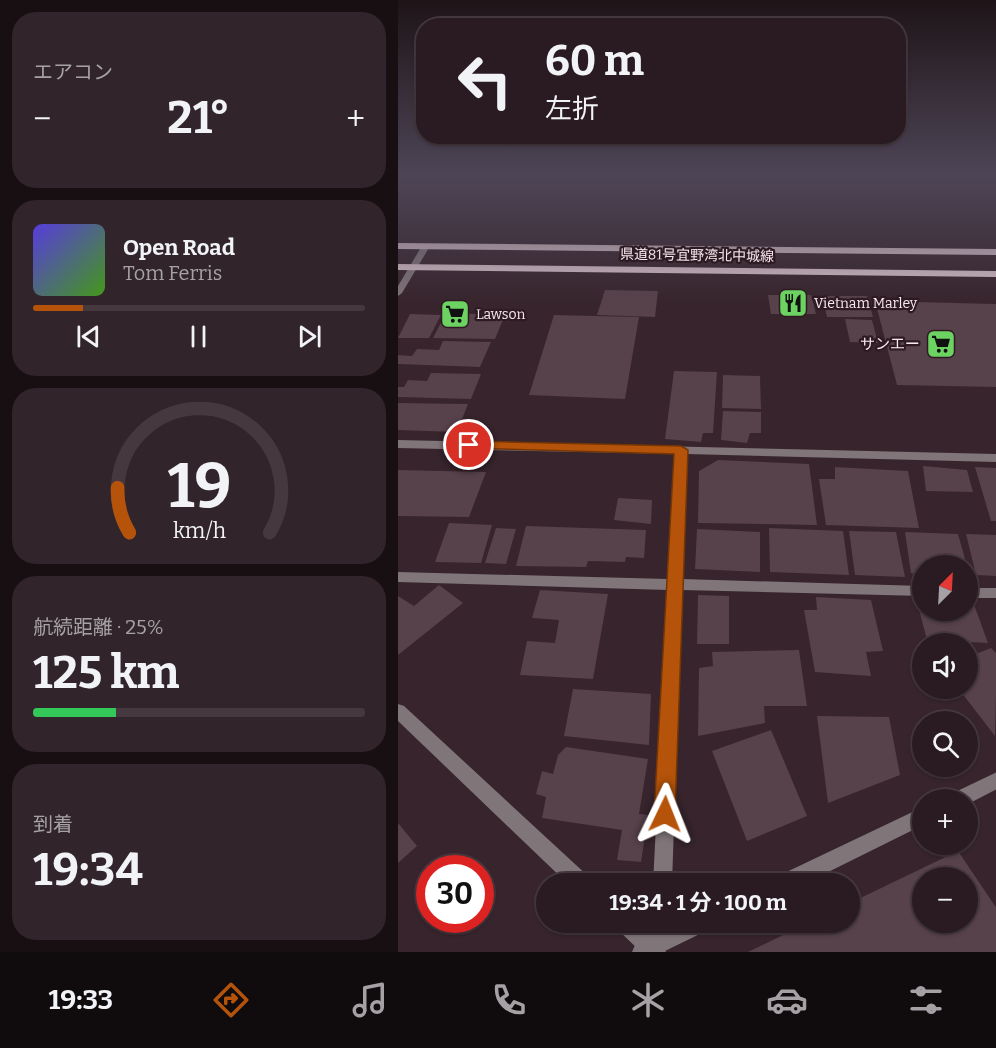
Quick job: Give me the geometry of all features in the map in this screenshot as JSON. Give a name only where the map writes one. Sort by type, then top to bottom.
[{"type":"main road","name":"県道81号宜野湾北中城線","points":[[398,246],[996,252]]},
{"type":"main road","name":"県道81号宜野湾北中城線","points":[[398,267],[996,274]]},
{"type":"street","points":[[398,293],[425,246]]},
{"type":"street","points":[[398,444],[996,458]]},
{"type":"street","points":[[662,873],[681,450]]},
{"type":"street","points":[[398,577],[912,591]]},
{"type":"street","points":[[978,593],[996,593]]},
{"type":"street","points":[[398,711],[570,873]]},
{"type":"street","points":[[978,789],[996,780]]},
{"type":"street","points":[[806,873],[912,821]]},
{"type":"street","points":[[634,933],[650,951]]},
{"type":"street","points":[[650,951],[654,933]]},
{"type":"street","points":[[650,951],[683,933]]},
{"type":"building","points":[[605,290],[658,291],[655,317],[597,315]]},
{"type":"building","points":[[768,295],[811,295],[816,314],[771,314]]},
{"type":"building","points":[[822,296],[867,296],[873,317],[827,317]]},
{"type":"building","name":"サンエー","points":[[875,301],[997,304],[997,387],[897,385]]},
{"type":"building","points":[[446,313],[505,315],[495,339],[433,338]]},
{"type":"building","points":[[410,314],[441,315],[429,338],[398,338]]},
{"type":"building","points":[[554,315],[639,317],[625,399],[529,395]]},
{"type":"building","points":[[845,319],[872,320],[878,343],[850,342]]},
{"type":"building","points":[[443,341],[491,342],[480,367],[398,364],[398,355],[412,356],[417,349],[439,350]]},
{"type":"building","points":[[674,371],[717,372],[713,433],[703,433],[701,442],[665,439]]},
{"type":"building","points":[[431,373],[481,374],[471,399],[398,397],[398,387],[404,387],[408,380],[427,381]]},
{"type":"building","points":[[723,375],[760,376],[761,409],[722,408]]},
{"type":"building","points":[[398,403],[468,404],[457,432],[398,430]]},
{"type":"building","points":[[723,411],[761,412],[761,433],[750,433],[747,443],[721,440]]},
{"type":"building","points":[[718,460],[809,464],[817,525],[698,523],[699,471]]},
{"type":"building","points":[[923,466],[967,470],[973,492],[926,491]]},
{"type":"building","points":[[835,467],[908,471],[919,528],[826,525],[819,479],[835,479]]},
{"type":"building","points":[[975,467],[997,468],[997,521],[991,521]]},
{"type":"building","points":[[398,470],[486,472],[469,517],[398,516]]},
{"type":"building","points":[[618,498],[652,500],[651,524],[614,520]]},
{"type":"building","points":[[449,523],[492,525],[481,563],[435,562]]},
{"type":"building","points":[[526,526],[646,530],[644,558],[626,557],[625,562],[588,561],[586,567],[516,566]]},
{"type":"building","points":[[496,528],[516,529],[506,564],[485,563]]},
{"type":"building","points":[[769,528],[843,531],[849,575],[770,572]]},
{"type":"building","points":[[697,529],[760,532],[760,572],[695,569]]},
{"type":"building","points":[[849,531],[896,532],[905,577],[855,575]]},
{"type":"building","points":[[905,532],[958,534],[964,555],[912,555],[911,573]]},
{"type":"building","points":[[966,534],[997,535],[997,576],[978,575],[978,555],[971,555]]},
{"type":"building","points":[[439,585],[463,603],[398,655],[398,596],[414,606]]},
{"type":"building","points":[[540,590],[608,594],[593,679],[520,675],[527,641],[555,643],[559,620],[532,618]]},
{"type":"building","points":[[698,595],[729,596],[729,644],[697,644]]},
{"type":"building","points":[[816,597],[871,600],[883,651],[866,652],[871,676],[815,672],[804,610],[817,610]]},
{"type":"building","points":[[978,616],[988,643],[978,643],[978,633],[925,633],[922,621],[978,621]]},
{"type":"building","points":[[991,648],[997,654],[995,736],[966,699],[978,699],[978,653]]},
{"type":"building","points":[[799,650],[807,706],[764,706],[765,723],[698,736],[699,668],[713,666],[712,652]]},
{"type":"building","points":[[573,689],[651,694],[649,745],[564,736]]},
{"type":"building","points":[[817,716],[889,717],[900,775],[828,803]]},
{"type":"building","points":[[771,730],[807,816],[747,841],[712,751]]},
{"type":"building","points":[[566,747],[648,759],[639,814],[648,815],[641,862],[617,860],[622,830],[542,818],[546,797],[536,794],[542,771],[553,774],[558,755]]},
{"type":"building","points":[[398,823],[417,846],[398,863]]},
{"type":"building","points":[[950,855],[961,855],[969,867],[925,867]]},
{"type":"building","points":[[912,873],[912,933],[978,933],[978,881],[997,909],[997,952],[748,952],[787,933],[860,933],[860,898]]},
{"type":"place","name":"Vietnam Marley","points":[[793,303]]},
{"type":"place","name":"Lawson","points":[[455,314]]},
{"type":"place","name":"サンエー","points":[[941,344]]},
{"type":"route","points":[[469,445],[681,450],[665,814]]}]
